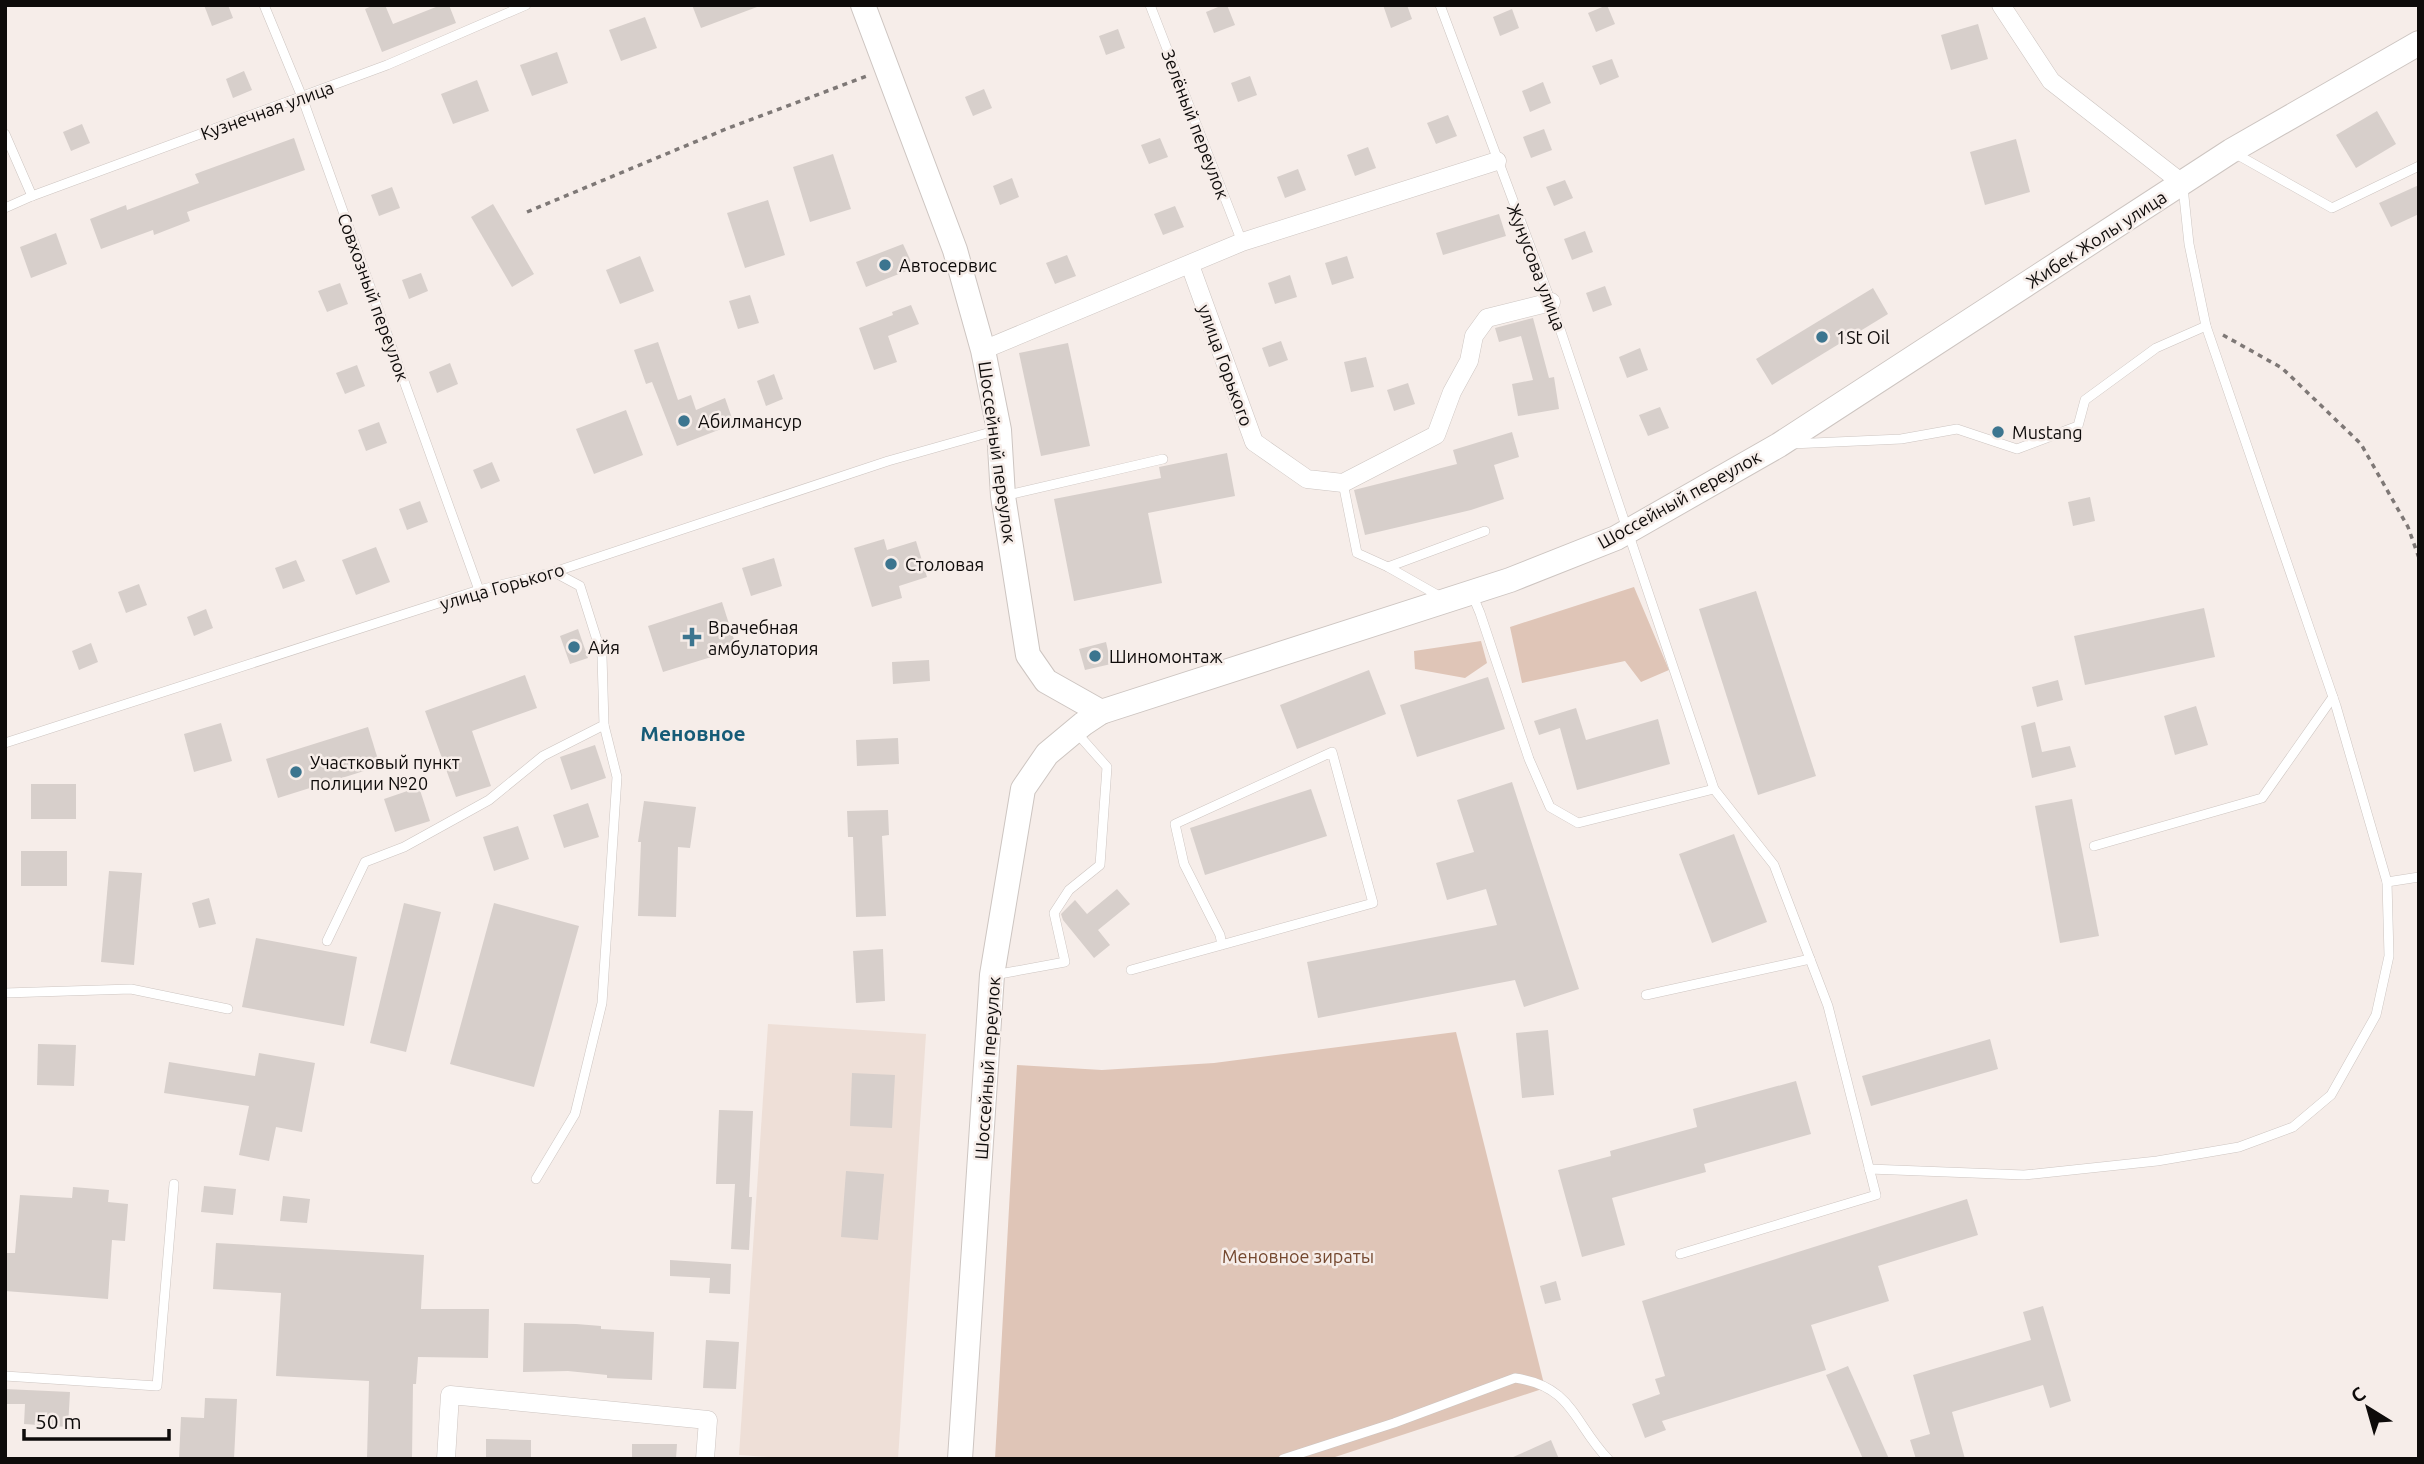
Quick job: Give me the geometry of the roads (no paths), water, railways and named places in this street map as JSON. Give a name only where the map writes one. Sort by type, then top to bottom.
[{"type":"main road","name":"Шоссейный переулок","points":[[863,5],[955,250],[984,350],[999,430],[1003,496],[1028,655],[1046,681],[1101,712]]},
{"type":"main road","name":"Жибек Жолы улица","points":[[1779,445],[2231,151],[2419,43]]},
{"type":"main road","name":"Шоссейный переулок","points":[[960,1459],[992,975],[1023,789],[1048,754],[1101,712],[1510,580],[1616,538],[1779,445]]},
{"type":"street","points":[[2001,5],[2051,80],[2182,183]]},
{"type":"street","points":[[984,350],[1242,242],[1497,161]]},
{"type":"street","name":"улица Горького","points":[[1190,265],[1254,442],[1307,479],[1343,483]]},
{"type":"street","points":[[1343,483],[1436,435],[1452,392],[1469,361],[1474,336],[1487,318],[1551,302]]},
{"type":"street","points":[[446,1459],[450,1395],[708,1420],[705,1459]]},
{"type":"lane","name":"Совхозный переулок","points":[[264,5],[302,97],[479,590]]},
{"type":"lane","name":"Кузнечная улица","points":[[5,208],[387,65],[526,5]]},
{"type":"lane","name":"Зелёный переулок","points":[[1150,5],[1242,242]]},
{"type":"lane","name":"Жунусова улица","points":[[1440,5],[1551,302],[1714,789],[1774,866],[1828,1006],[1876,1195],[1680,1254]]},
{"type":"lane","points":[[5,134],[32,196]]},
{"type":"lane","points":[[2231,151],[2332,208],[2419,166]]},
{"type":"lane","points":[[1870,1169],[2024,1175],[2157,1161],[2239,1147],[2293,1127],[2331,1095],[2376,1015],[2389,957],[2387,882],[2333,697],[2206,326],[2189,244],[2182,183]]},
{"type":"lane","points":[[1779,445],[1901,439],[1957,429],[2017,449],[2078,426],[2085,400],[2156,348],[2206,326]]},
{"type":"lane","name":"улица Горького","points":[[5,743],[479,590],[554,572],[888,461],[999,430]]},
{"type":"lane","points":[[1003,496],[1163,459]]},
{"type":"lane","points":[[1343,483],[1357,553],[1459,596],[1480,613],[1529,759],[1550,807],[1578,823],[1714,789]]},
{"type":"lane","points":[[1388,567],[1485,531]]},
{"type":"lane","points":[[536,1179],[575,1114],[602,1003],[617,777],[604,725],[602,656],[580,586],[554,572]]},
{"type":"lane","points":[[2094,846],[2262,797],[2333,697]]},
{"type":"lane","points":[[327,940],[365,862],[404,847],[489,800],[543,756],[604,725]]},
{"type":"lane","points":[[992,975],[1065,962],[1054,913],[1069,890],[1100,865],[1107,767],[1075,731]]},
{"type":"lane","points":[[1131,970],[1222,945],[1373,903],[1332,752],[1175,824],[1184,864],[1220,935],[1222,945]]},
{"type":"lane","points":[[2387,882],[2419,877]]},
{"type":"lane","points":[[1646,995],[1810,960]]},
{"type":"lane","points":[[5,993],[131,989],[228,1009]]},
{"type":"lane","points":[[5,1376],[157,1386],[174,1184]]},
{"type":"lane","points":[[1283,1459],[1394,1423],[1515,1378],[1535,1382],[1556,1393],[1572,1408],[1599,1450],[1608,1459]]},
{"type":"place","name":"Автосервис","points":[[885,265]]},
{"type":"place","name":"1St Oil","points":[[1822,337]]},
{"type":"place","name":"Абилмансур","points":[[684,421]]},
{"type":"place","name":"Mustang","points":[[1998,432]]},
{"type":"place","name":"Столовая","points":[[891,564]]},
{"type":"place","name":"Врачебная амбулатория","points":[[692,637]]},
{"type":"place","name":"Айя","points":[[574,647]]},
{"type":"place","name":"Шиномонтаж","points":[[1095,656]]},
{"type":"place","name":"Участковый пункт полиции №20","points":[[296,772]]},
{"type":"district","name":"Меновное","points":[[693,733]]},
{"type":"park label","name":"Меновное зираты","points":[[1298,1256]]}]
